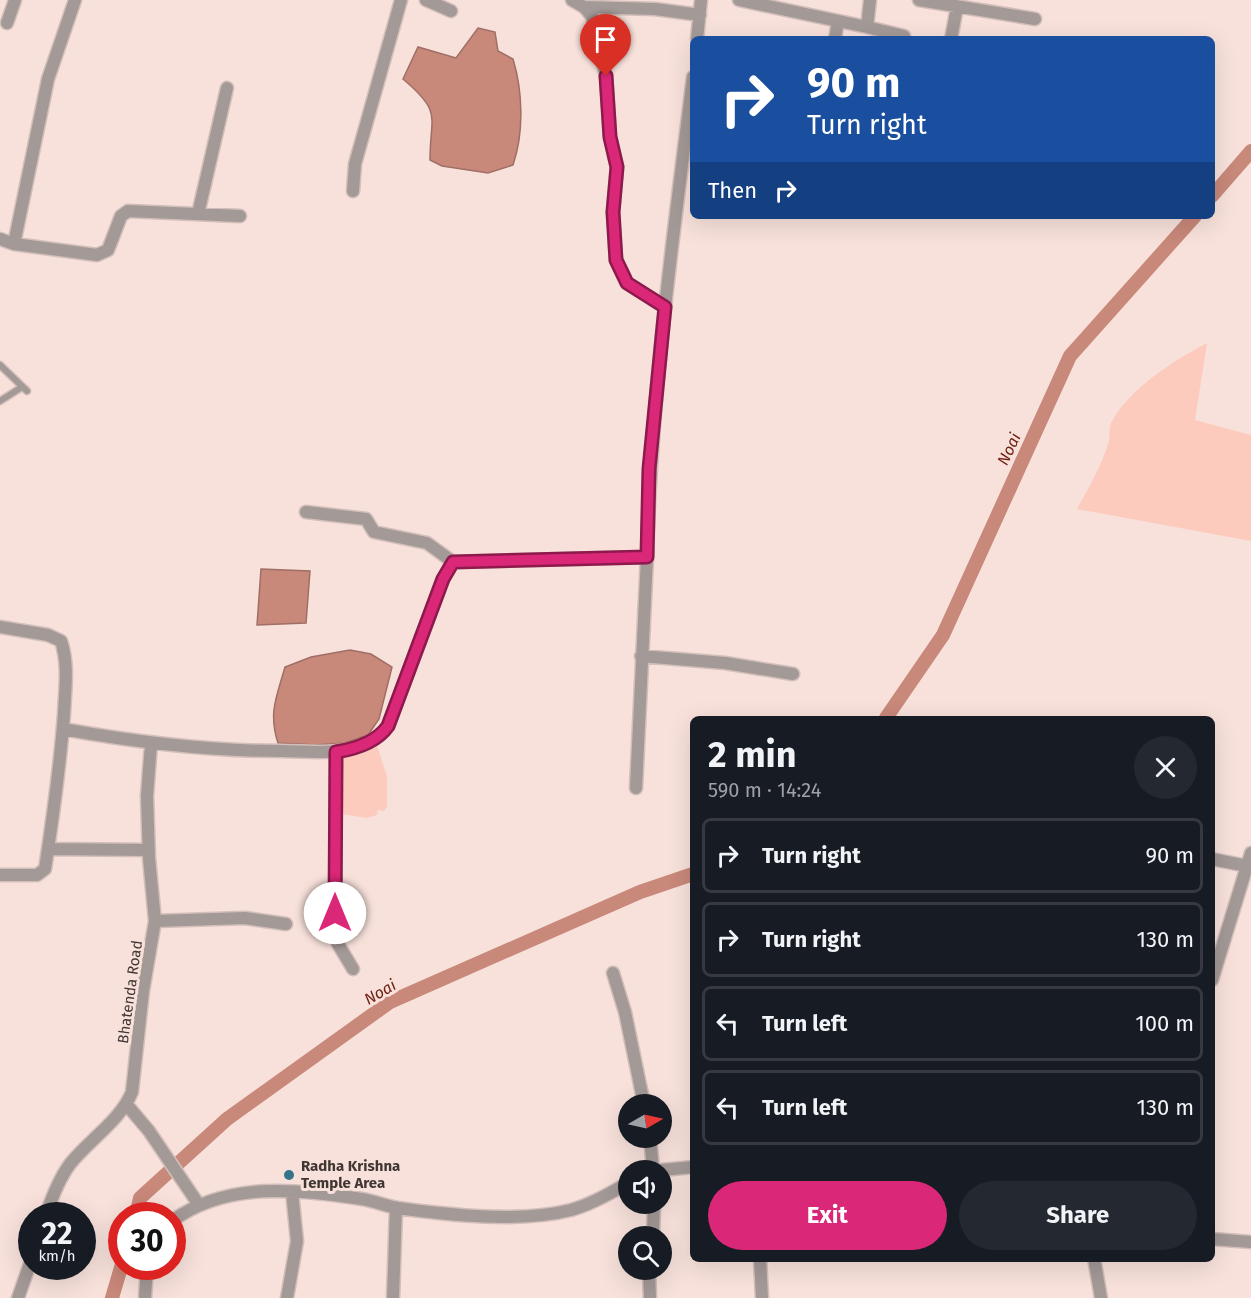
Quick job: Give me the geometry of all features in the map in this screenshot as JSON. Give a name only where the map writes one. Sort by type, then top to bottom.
[{"type":"street","points":[[7,23],[15,0]]},
{"type":"street","points":[[15,244],[48,79],[75,0]]},
{"type":"street","points":[[353,191],[355,164],[401,0]]},
{"type":"street","points":[[426,0],[451,11]]},
{"type":"street","points":[[572,0],[584,7],[595,24],[606,76],[610,137],[617,167],[613,212],[616,260],[627,283],[665,307]]},
{"type":"street","points":[[697,36],[701,0]]},
{"type":"street","points":[[739,0],[904,36]]},
{"type":"street","points":[[867,27],[870,0]]},
{"type":"street","points":[[918,0],[1035,19]]},
{"type":"street","points":[[584,7],[655,9],[700,15]]},
{"type":"street","points":[[952,36],[957,7]]},
{"type":"street","points":[[835,36],[837,21]]},
{"type":"street","points":[[198,214],[226,88]]},
{"type":"street","points":[[636,788],[649,469],[665,307],[690,112]]},
{"type":"street","points":[[0,239],[15,244],[97,255],[108,250],[124,212],[240,216]]},
{"type":"street","points":[[306,512],[366,519],[374,532],[426,543],[453,562],[647,557]]},
{"type":"street","points":[[63,729],[152,744],[244,752],[336,752],[377,739],[388,726],[443,579],[453,562]]},
{"type":"street","points":[[0,627],[48,635],[61,641],[66,671],[59,774],[45,869],[37,875],[0,875]]},
{"type":"street","points":[[641,656],[725,663],[792,674]]},
{"type":"street","name":"Bhatenda Road","points":[[127,1105],[132,1092],[143,991],[155,921],[147,796],[152,744]]},
{"type":"street","points":[[336,752],[335,930],[338,944],[353,969]]},
{"type":"street","points":[[48,849],[149,850]]},
{"type":"street","points":[[1215,970],[1251,853]]},
{"type":"street","points":[[1215,860],[1247,866]]},
{"type":"street","points":[[155,921],[245,918],[286,924]]},
{"type":"street","points":[[613,973],[625,1012],[642,1094]]},
{"type":"street","points":[[51,1202],[58,1184],[70,1164],[127,1105],[149,1131],[199,1205]]},
{"type":"street","points":[[672,1169],[690,1167]]},
{"type":"street","points":[[186,1213],[199,1205],[238,1193],[292,1192],[363,1200],[396,1208],[495,1216],[538,1214],[569,1210],[591,1203],[618,1188]]},
{"type":"street","points":[[287,1298],[297,1241],[292,1192]]},
{"type":"street","points":[[393,1298],[396,1208]]},
{"type":"street","points":[[1215,1239],[1251,1242]]},
{"type":"street","points":[[760,1262],[762,1298]]},
{"type":"street","points":[[1095,1262],[1101,1298]]},
{"type":"street","points":[[18,1298],[24,1280]]},
{"type":"street","points":[[145,1298],[146,1280]]},
{"type":"street","points":[[649,1280],[650,1298]]},
{"type":"lane","points":[[0,365],[24,389],[0,401]]},
{"type":"shaded area","points":[[478,28],[495,32],[498,51],[513,59],[519,85],[521,112],[519,140],[513,165],[488,173],[442,166],[430,160],[432,115],[416,90],[403,79],[418,47],[456,58]]},
{"type":"shaded area","points":[[1207,343],[1195,420],[1251,435],[1251,541],[1077,509],[1103,459],[1109,441],[1111,423],[1119,410],[1154,376],[1181,357]]},
{"type":"shaded area","points":[[261,569],[310,571],[306,623],[257,625]]},
{"type":"shaded area","points":[[350,650],[371,654],[392,667],[379,719],[368,735],[345,743],[315,745],[278,743],[274,713],[285,667],[311,657]]},
{"type":"shaded area","points":[[377,745],[387,777],[387,807],[384,811],[378,810],[377,815],[366,818],[342,814],[340,823],[341,754]]},
{"type":"waterway","name":"Noai","points":[[1215,193],[1251,151]]},
{"type":"waterway","name":"Noai","points":[[887,716],[943,635],[1070,356],[1192,219]]},
{"type":"waterway","name":"Noai","points":[[139,1202],[140,1198],[227,1119],[390,1002],[640,892],[690,875]]},
{"type":"waterway","name":"Noai","points":[[112,1298],[117,1280]]},
{"type":"place","name":"Radha Krishna Temple Area","points":[[289,1175]]},
{"type":"route","points":[[335,913],[336,752],[377,739],[388,726],[443,579],[453,562],[647,557],[649,469],[665,307],[627,283],[621,275],[616,260],[613,212],[617,167],[610,137],[606,76]]}]
